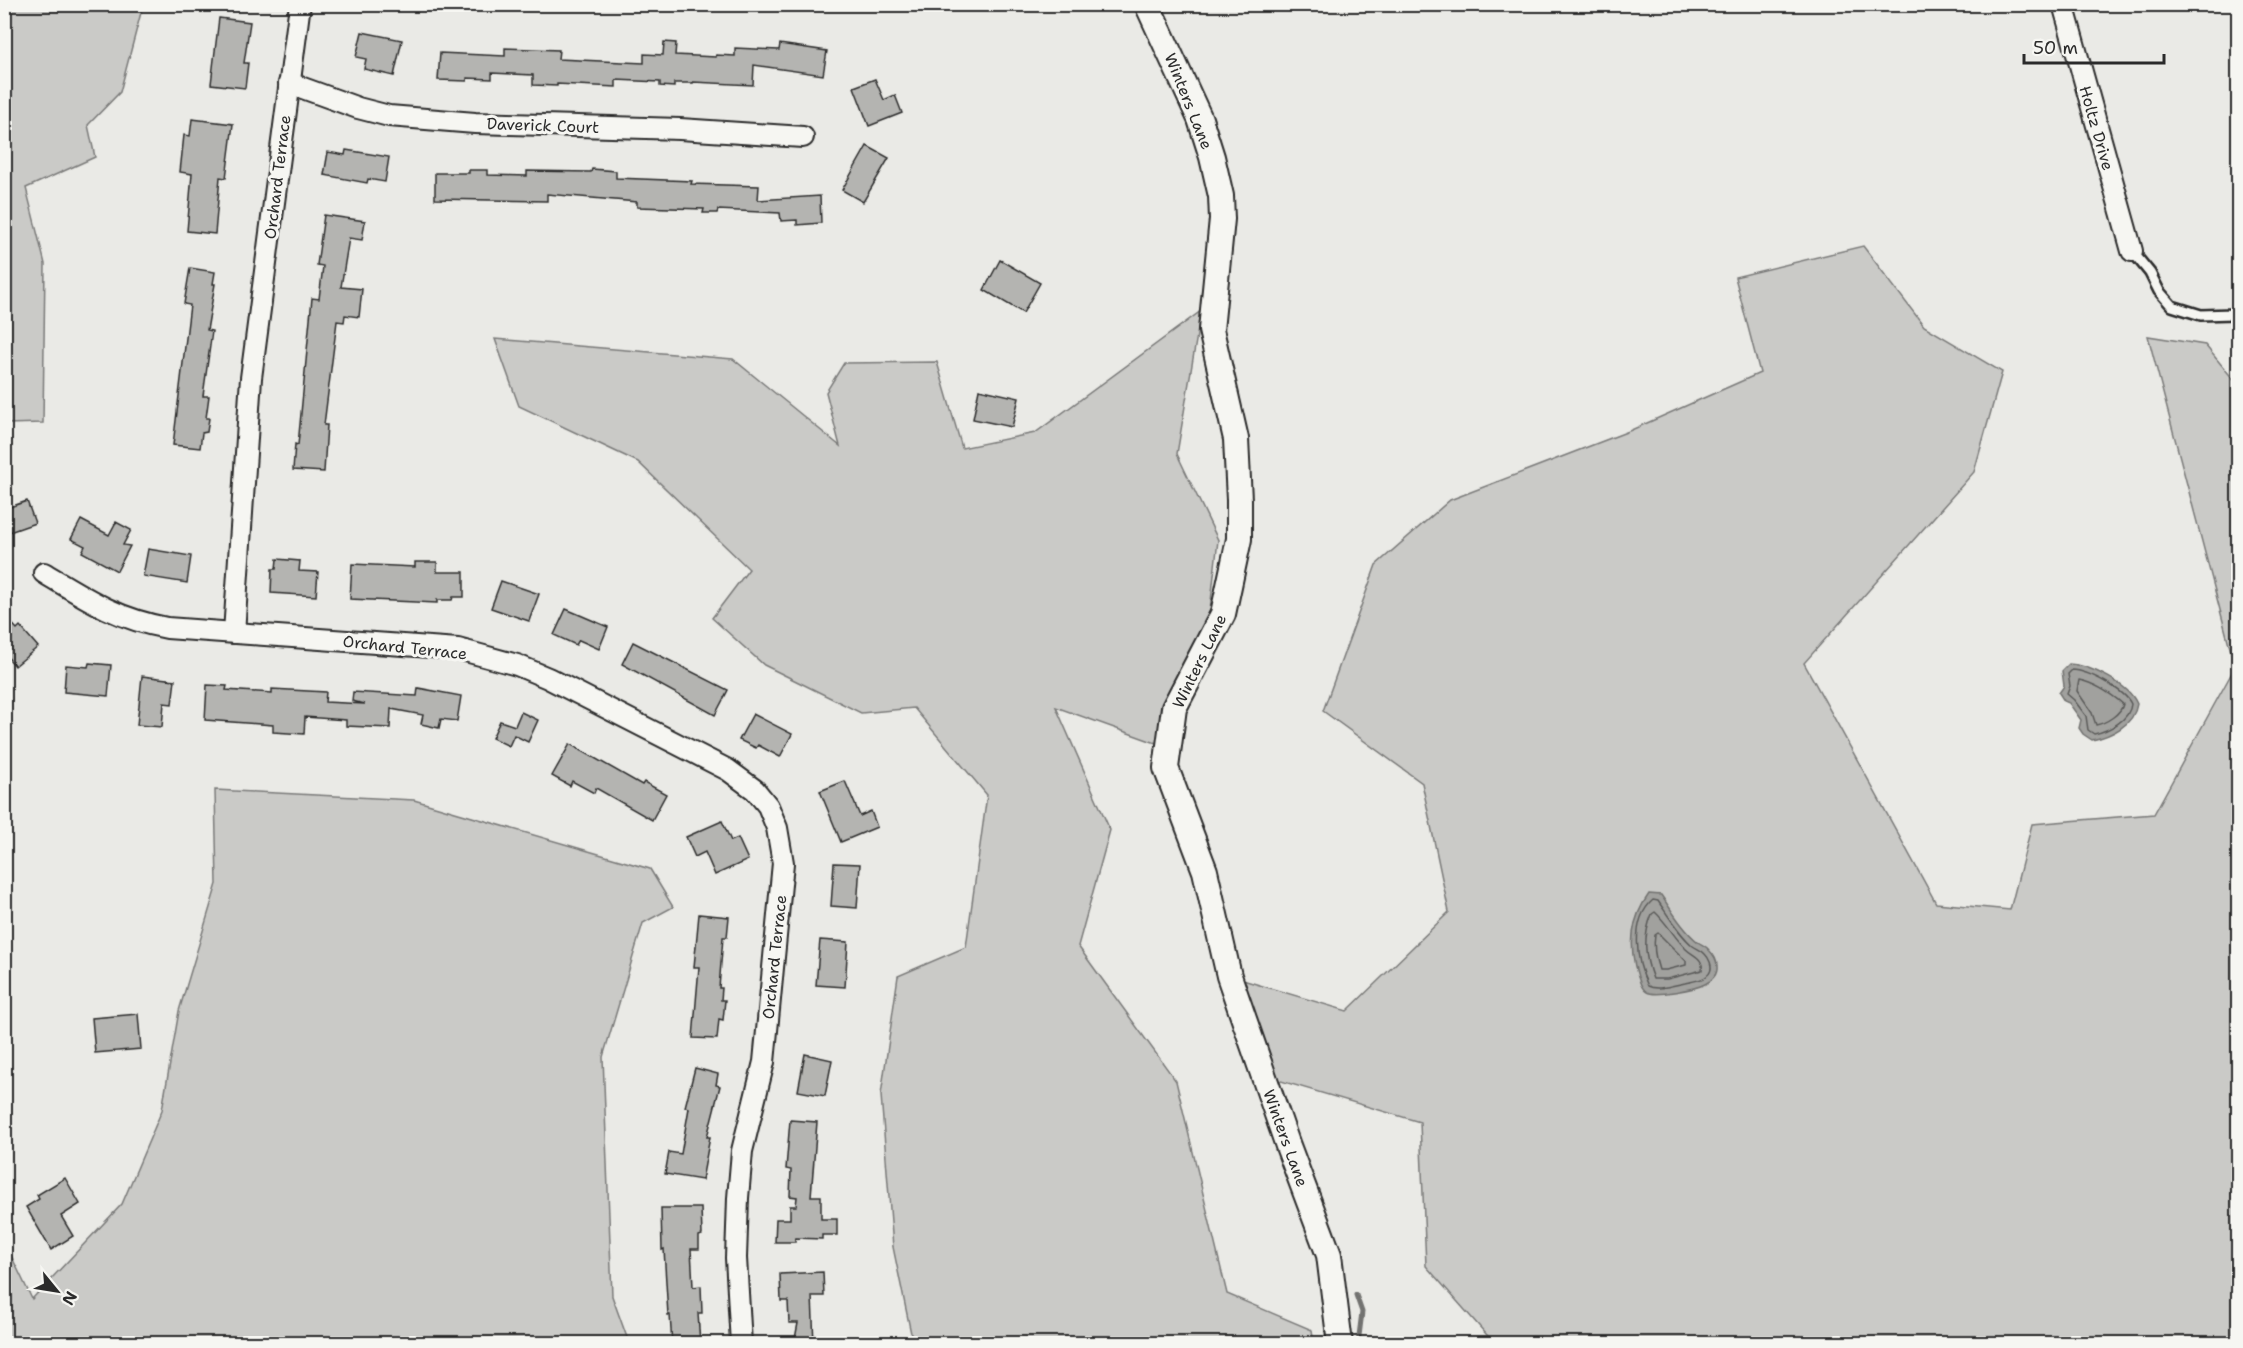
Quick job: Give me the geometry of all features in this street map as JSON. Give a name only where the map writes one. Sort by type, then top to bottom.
[{"type":"street","name":"Orchard Terrace","points":[[300,4],[251,378],[234,633],[458,649],[517,665],[728,770],[755,790],[768,806],[777,828],[783,863],[764,1062],[742,1151],[736,1258],[741,1344]]},
{"type":"street","name":"Winters Lane","points":[[1147,4],[1200,119],[1221,196],[1222,219],[1211,330],[1236,439],[1239,500],[1239,539],[1223,614],[1174,708],[1166,768],[1205,871],[1229,976],[1288,1146],[1329,1255],[1340,1344]]},
{"type":"street","name":"Holtz Drive","points":[[2063,4],[2132,251]]},
{"type":"street","name":"Daverick Court","points":[[289,83],[358,108],[389,116],[475,123],[680,129],[803,136]]},
{"type":"street","points":[[44,573],[132,621],[167,628],[234,633]]},
{"type":"lane","points":[[2132,251],[2172,306],[2201,315],[2233,315],[2238,310]]},
{"type":"shaded area","points":[[4,5],[143,5],[120,92],[88,125],[95,157],[26,188],[45,264],[43,423],[5,424]]},
{"type":"shaded area","points":[[1863,246],[1924,326],[2002,372],[1974,472],[1804,663],[1936,903],[2010,910],[2032,824],[2154,814],[2235,667],[2148,336],[2205,345],[2238,385],[2238,1343],[1494,1343],[1426,1266],[1420,1122],[1264,1076],[1229,976],[1347,1011],[1449,912],[1422,783],[1323,711],[1376,565],[1450,500],[1629,431],[1760,373],[1735,277]]},
{"type":"shaded area","points":[[1201,311],[1177,454],[1218,540],[1210,610],[1156,743],[1056,707],[1110,830],[1078,946],[1176,1081],[1227,1294],[1312,1330],[1314,1343],[913,1343],[893,1247],[881,1095],[898,976],[966,947],[987,795],[914,708],[861,713],[764,665],[712,618],[749,569],[638,462],[519,406],[495,339],[733,359],[840,446],[826,392],[844,363],[937,362],[962,448],[1035,433]]},
{"type":"shaded area","points":[[215,790],[414,800],[650,869],[673,907],[643,923],[603,1057],[612,1296],[629,1343],[5,1343],[5,1243],[32,1299],[122,1204],[162,1110],[179,1011],[217,884]]},
{"type":"water","points":[[2069,664],[2098,672],[2126,689],[2137,704],[2126,724],[2107,736],[2092,740],[2083,734],[2079,728],[2081,720],[2059,693],[2064,686],[2062,671]]},
{"type":"water","points":[[1649,894],[1661,895],[1687,932],[1707,947],[1716,959],[1717,972],[1708,983],[1666,993],[1651,993],[1642,987],[1635,966],[1632,944],[1638,913]]},
{"type":"building","points":[[219,18],[250,22],[244,63],[248,63],[245,88],[211,84]]},
{"type":"building","points":[[362,32],[402,40],[394,76],[364,69],[366,59],[356,57]]},
{"type":"building","points":[[664,42],[676,43],[675,55],[735,56],[735,48],[779,50],[780,44],[827,51],[823,75],[754,65],[753,85],[693,82],[674,83],[674,87],[660,86],[660,82],[616,80],[616,87],[533,85],[533,75],[492,73],[492,79],[438,80],[440,53],[505,56],[505,48],[559,50],[558,59],[644,63],[644,54],[663,55]]},
{"type":"building","points":[[875,79],[884,100],[895,95],[902,113],[869,126],[854,87]]},
{"type":"building","points":[[192,119],[233,124],[226,178],[220,177],[215,234],[187,231],[192,174],[180,172],[184,135],[190,136]]},
{"type":"building","points":[[867,146],[889,158],[863,202],[842,190]]},
{"type":"building","points":[[346,150],[389,157],[385,182],[368,179],[367,183],[324,175],[328,152],[345,155]]},
{"type":"building","points":[[592,169],[616,171],[616,178],[692,181],[691,184],[759,186],[758,200],[820,196],[821,223],[797,225],[797,220],[781,221],[780,213],[718,210],[717,213],[703,213],[704,209],[637,207],[637,202],[547,194],[547,201],[435,199],[435,173],[469,173],[469,170],[487,170],[487,175],[527,176],[527,171],[591,172]]},
{"type":"building","points":[[324,215],[365,221],[362,240],[349,238],[341,287],[362,289],[359,317],[345,315],[344,322],[337,321],[324,425],[327,425],[324,472],[293,470],[295,444],[298,445],[312,298],[319,299],[323,266],[317,265]]},
{"type":"building","points":[[1000,260],[1040,283],[1023,313],[984,290]]},
{"type":"building","points":[[190,268],[215,272],[207,330],[212,331],[203,396],[209,396],[206,418],[209,418],[207,432],[202,433],[200,448],[173,445],[190,305],[184,304]]},
{"type":"building","points":[[979,389],[1019,398],[1012,427],[973,419]]},
{"type":"building","points":[[27,501],[35,523],[4,534],[4,509]]},
{"type":"building","points":[[81,520],[109,535],[116,522],[131,530],[123,545],[130,546],[117,571],[82,552],[85,546],[71,539]]},
{"type":"building","points":[[148,549],[191,556],[187,583],[143,576]]},
{"type":"building","points":[[277,559],[300,561],[299,571],[318,572],[316,596],[271,593],[272,569],[276,569]]},
{"type":"building","points":[[415,562],[437,562],[437,572],[464,572],[464,597],[437,600],[437,603],[350,599],[352,564],[415,567]]},
{"type":"building","points":[[501,581],[539,594],[529,621],[491,608]]},
{"type":"building","points":[[566,609],[608,627],[599,649],[579,640],[576,645],[554,635]]},
{"type":"building","points":[[4,615],[17,629],[20,626],[38,647],[15,666],[4,653]]},
{"type":"building","points":[[633,642],[728,690],[715,715],[622,664]]},
{"type":"building","points":[[89,663],[111,665],[108,696],[64,692],[66,665],[88,667]]},
{"type":"building","points":[[142,676],[175,680],[172,704],[164,703],[162,727],[137,725]]},
{"type":"building","points":[[207,685],[227,686],[226,690],[272,693],[272,689],[326,692],[325,702],[365,704],[352,701],[353,692],[417,696],[418,688],[461,696],[457,721],[441,719],[439,728],[421,724],[423,715],[391,709],[390,728],[346,726],[346,720],[305,717],[304,734],[273,732],[273,725],[205,720]]},
{"type":"building","points":[[521,712],[538,720],[528,742],[514,735],[509,746],[492,738],[500,721],[515,726]]},
{"type":"building","points":[[753,714],[792,734],[780,757],[758,745],[756,748],[739,740]]},
{"type":"building","points":[[570,744],[642,785],[644,782],[666,794],[652,820],[596,788],[594,793],[572,781],[570,786],[552,776]]},
{"type":"building","points":[[845,781],[860,816],[871,811],[877,827],[841,842],[820,791]]},
{"type":"building","points":[[722,821],[731,841],[738,838],[748,860],[715,875],[705,852],[695,857],[686,837]]},
{"type":"building","points":[[834,863],[860,864],[857,908],[831,906]]},
{"type":"building","points":[[699,914],[729,917],[727,937],[723,937],[719,988],[722,988],[721,1000],[725,1000],[723,1020],[719,1019],[717,1039],[693,1038],[699,967],[694,967]]},
{"type":"building","points":[[820,940],[848,942],[845,987],[816,985]]},
{"type":"building","points":[[138,1014],[141,1049],[95,1053],[92,1018]]},
{"type":"building","points":[[805,1054],[832,1060],[825,1096],[798,1091]]},
{"type":"building","points":[[695,1068],[718,1074],[716,1085],[720,1086],[707,1137],[710,1137],[702,1180],[665,1174],[669,1152],[681,1154],[689,1108],[685,1107]]},
{"type":"building","points":[[790,1120],[817,1122],[811,1196],[821,1196],[821,1219],[837,1219],[837,1235],[822,1235],[822,1239],[795,1238],[795,1242],[775,1242],[776,1219],[790,1219],[790,1206],[796,1206],[797,1197],[790,1196],[791,1170],[786,1169]]},
{"type":"building","points":[[65,1178],[80,1204],[61,1216],[73,1236],[51,1250],[26,1207],[39,1199],[37,1195]]},
{"type":"building","points":[[661,1208],[701,1208],[702,1235],[699,1236],[699,1249],[691,1249],[693,1287],[701,1286],[702,1313],[698,1313],[700,1344],[672,1344],[664,1249],[662,1250]]},
{"type":"building","points":[[823,1272],[824,1296],[812,1296],[814,1344],[794,1344],[798,1323],[789,1323],[788,1301],[781,1301],[780,1274]]},
{"type":"waterway","points":[[1356,1295],[1362,1312],[1358,1344]]}]
